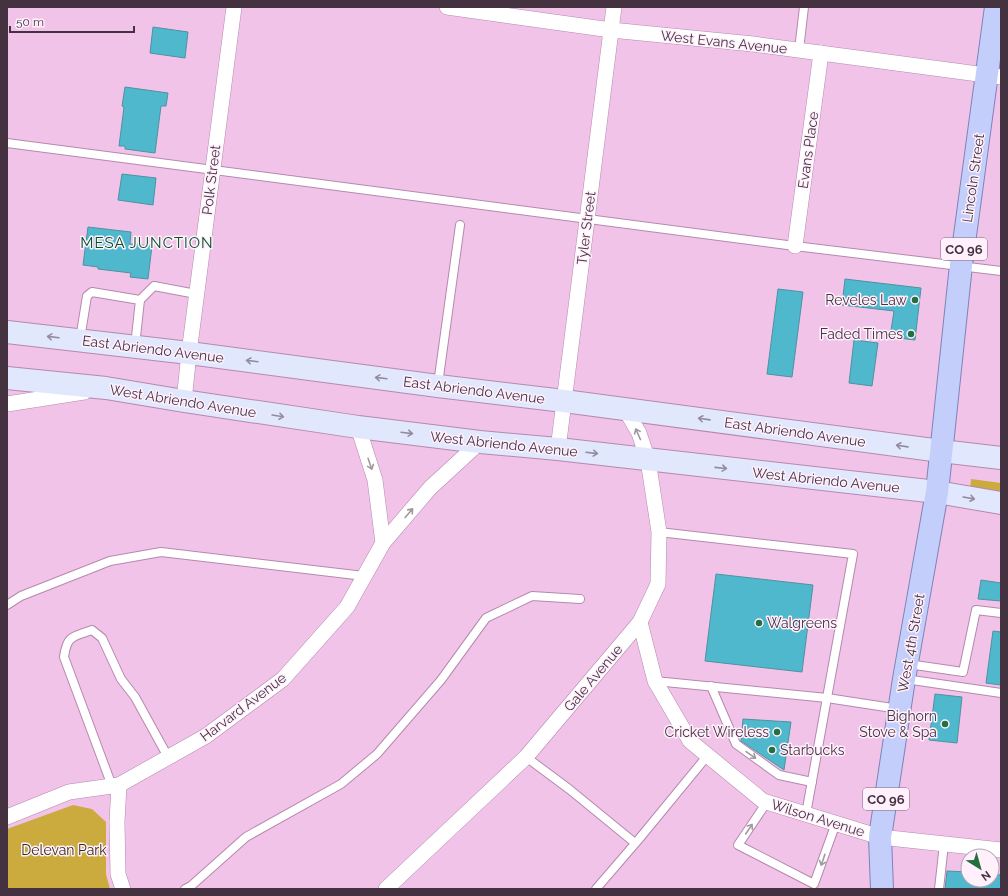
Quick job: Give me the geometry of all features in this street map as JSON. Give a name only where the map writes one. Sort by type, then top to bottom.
[{"type":"main road","name":"Lincoln Street","points":[[937,492],[962,265],[994,76],[996,7]]},
{"type":"main road","name":"East Abriendo Avenue","points":[[7,332],[189,353],[941,451]]},
{"type":"main road","name":"West Abriendo Avenue","points":[[7,378],[106,388],[184,402],[358,428],[937,492],[1001,503]]},
{"type":"main road","points":[[941,451],[1001,458]]},
{"type":"main road","name":"West 4th Street","points":[[882,889],[880,837],[906,672],[937,492]]},
{"type":"street","name":"Polk Street","points":[[184,402],[196,294],[234,7]]},
{"type":"street","name":"West Evans Avenue","points":[[447,7],[611,30],[753,44],[994,76]]},
{"type":"street","name":"Tyler Street","points":[[558,449],[614,7]]},
{"type":"street","name":"Evans Place","points":[[795,246],[821,53]]},
{"type":"street","points":[[7,404],[106,388]]},
{"type":"street","name":"Gale Avenue","points":[[386,889],[526,757],[640,622],[658,584],[659,532],[648,460],[639,433],[625,409]]},
{"type":"street","points":[[358,428],[375,480],[383,543]]},
{"type":"street","name":"Harvard Avenue","points":[[7,817],[69,792],[116,786],[206,736],[284,679],[347,607],[383,543],[430,488],[480,442]]},
{"type":"street","name":"Wilson Avenue","points":[[640,622],[655,681],[690,741],[763,801],[880,837],[1001,850]]},
{"type":"street","points":[[116,786],[118,874],[123,889]]},
{"type":"lane","points":[[798,50],[804,7]]},
{"type":"lane","points":[[7,143],[795,246],[962,265],[1001,271]]},
{"type":"lane","points":[[438,386],[460,225]]},
{"type":"lane","points":[[135,347],[140,300],[154,286],[196,294]]},
{"type":"lane","points":[[80,340],[87,296],[92,292],[140,300]]},
{"type":"lane","points":[[659,532],[852,554],[806,814]]},
{"type":"lane","points":[[7,605],[21,596],[110,560],[161,552],[364,576]]},
{"type":"lane","points":[[185,889],[246,837],[341,784],[377,754],[440,680],[486,618],[532,596],[580,599]]},
{"type":"lane","points":[[906,672],[963,672],[976,610],[1001,613]]},
{"type":"lane","points":[[116,786],[64,657],[65,647],[72,637],[92,630],[102,638],[121,679],[135,697],[168,757]]},
{"type":"lane","points":[[906,672],[1001,693]]},
{"type":"lane","points":[[655,681],[827,698],[900,709]]},
{"type":"lane","points":[[711,686],[736,744],[779,775],[812,782]]},
{"type":"lane","points":[[596,889],[708,755]]},
{"type":"lane","points":[[526,757],[569,789],[635,843]]},
{"type":"lane","points":[[767,802],[738,845],[814,884],[836,823]]},
{"type":"lane","points":[[939,889],[944,844]]},
{"type":"green space","points":[[971,479],[1001,483],[1001,493],[970,489]]},
{"type":"green space","name":"Delevan Park","points":[[73,805],[92,809],[106,822],[106,874],[110,889],[7,889],[7,829]]},
{"type":"building","points":[[153,27],[188,32],[185,58],[150,53]]},
{"type":"building","points":[[125,87],[168,93],[166,106],[161,106],[155,153],[125,149],[125,146],[119,146]]},
{"type":"building","points":[[122,174],[156,178],[153,205],[118,200]]},
{"type":"building","points":[[88,227],[131,232],[130,244],[152,246],[148,279],[130,277],[131,273],[98,269],[98,267],[83,265]]},
{"type":"building","points":[[845,279],[921,288],[915,340],[890,337],[894,311],[842,305]]},
{"type":"building","points":[[778,289],[803,292],[792,377],[767,374]]},
{"type":"building","points":[[854,340],[878,343],[872,386],[849,383]]},
{"type":"building","name":"Walgreens","points":[[716,574],[813,585],[802,672],[705,661]]},
{"type":"building","points":[[981,580],[1001,583],[1001,601],[978,599]]},
{"type":"building","points":[[993,631],[1001,632],[1001,685],[986,683]]},
{"type":"building","points":[[935,694],[962,697],[957,743],[929,740]]},
{"type":"building","points":[[743,719],[791,722],[784,770],[741,741]]},
{"type":"building","points":[[947,871],[960,872],[960,888],[1000,888],[1001,875],[1001,889],[945,889]]},
{"type":"place","name":"Reveles Law","points":[[915,300]]},
{"type":"place","name":"Faded Times","points":[[911,334]]},
{"type":"place","name":"Walgreens","points":[[759,623]]},
{"type":"place","name":"Bighorn Stove & Spa","points":[[945,724]]},
{"type":"place","name":"Cricket Wireless","points":[[777,732]]},
{"type":"place","name":"Starbucks","points":[[772,750]]},
{"type":"district","name":"MESA JUNCTION","points":[[147,243]]}]
